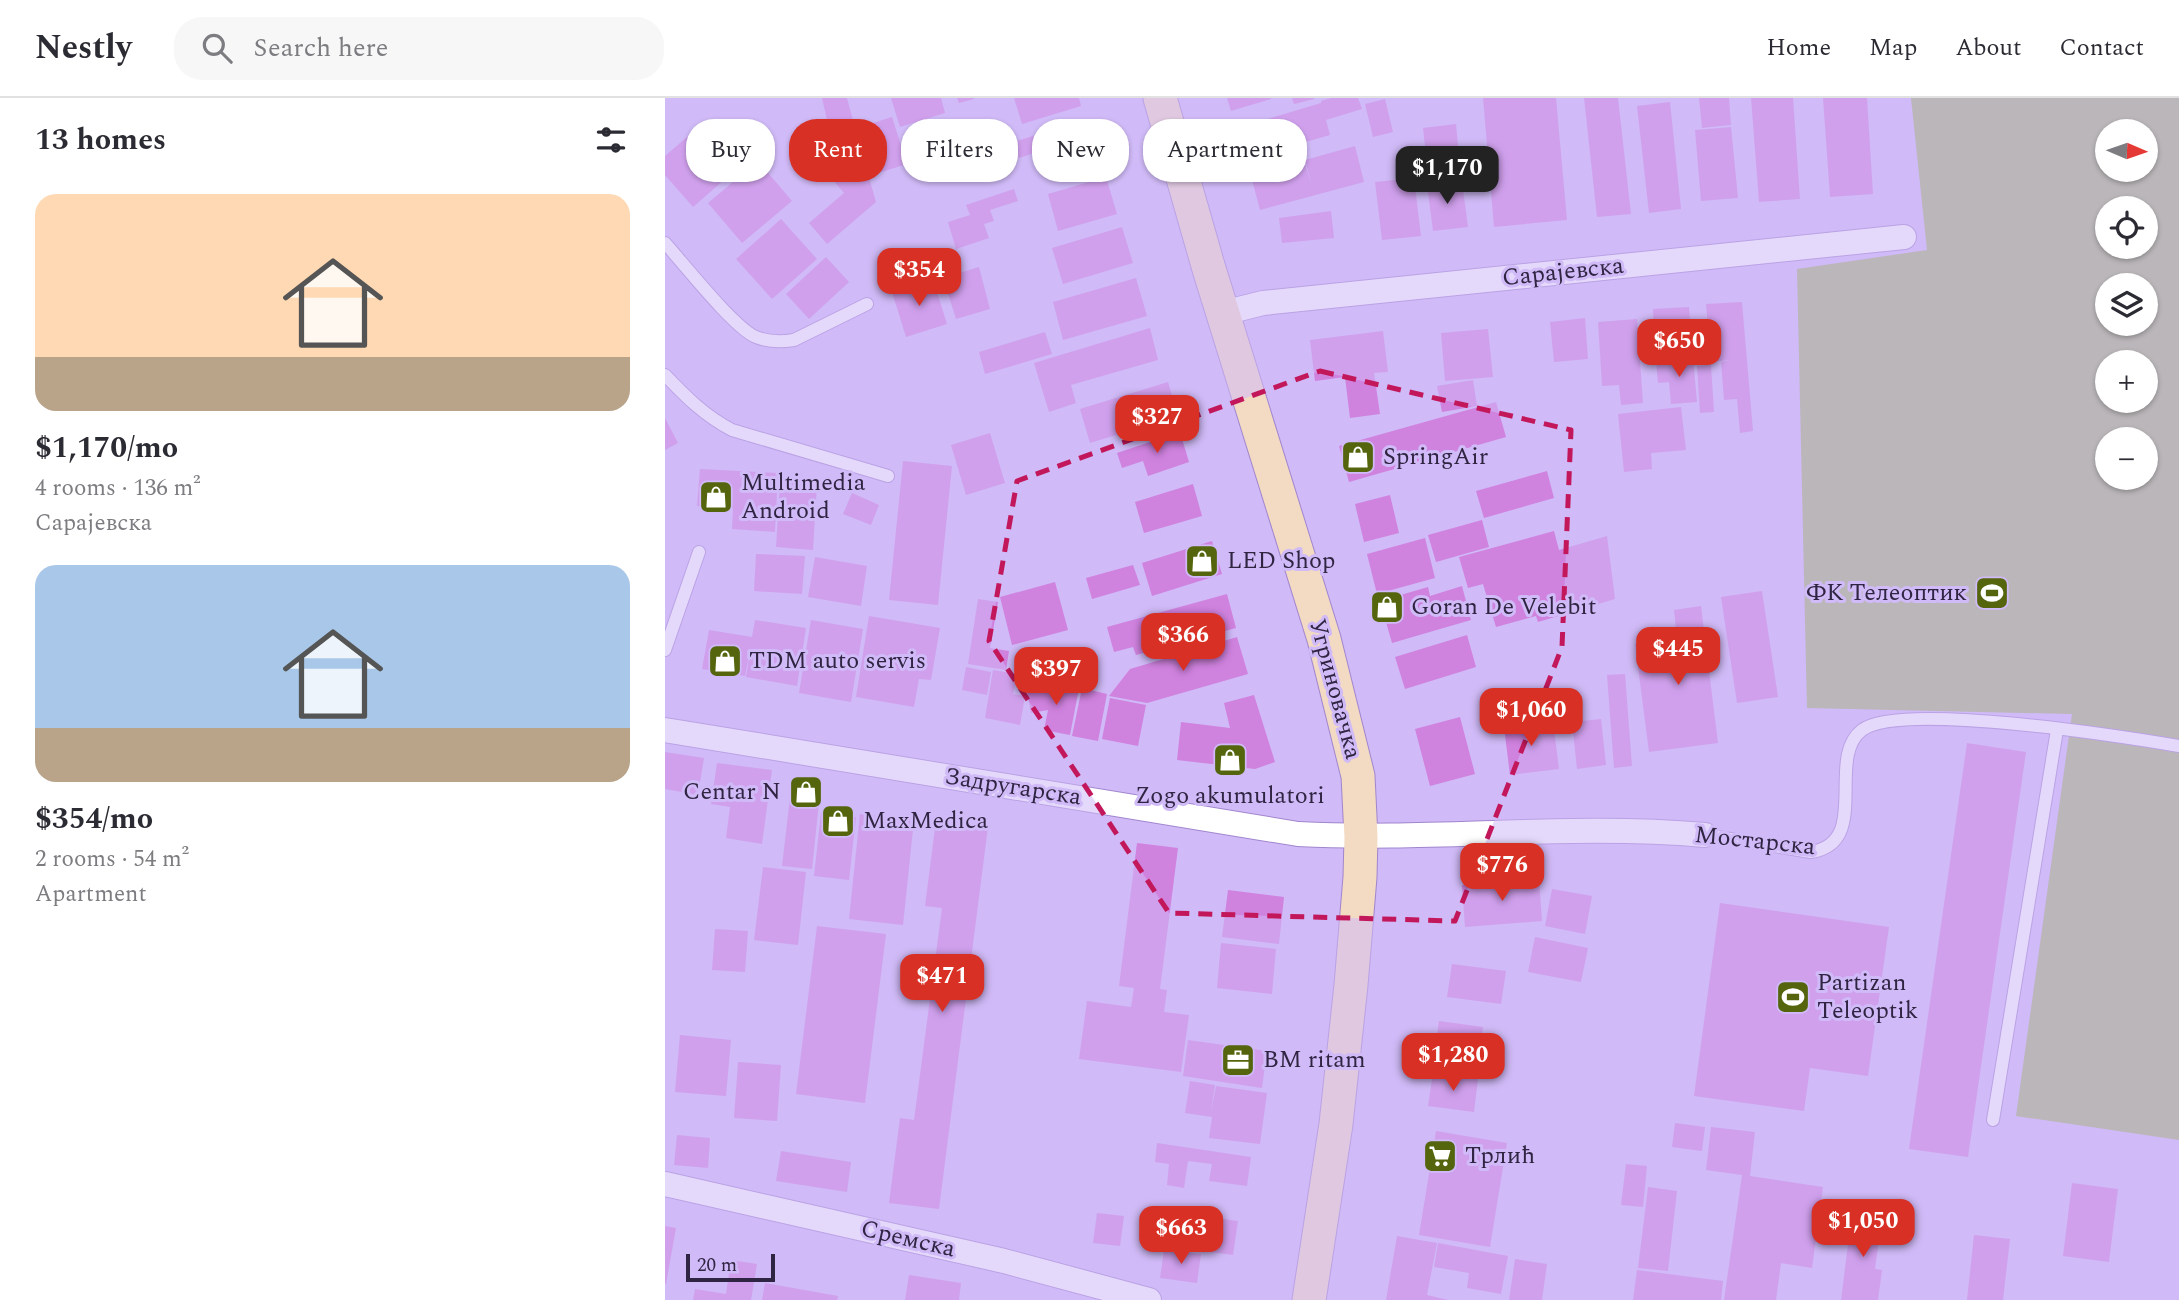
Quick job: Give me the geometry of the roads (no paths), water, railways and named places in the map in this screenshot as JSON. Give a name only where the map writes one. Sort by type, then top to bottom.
[{"type":"main road","name":"Угриновачка","points":[[1160,98],[1330,660],[1358,776],[1361,837],[1351,985],[1335,1124],[1309,1300]]},
{"type":"street","name":"Сарајевска","points":[[1223,313],[1263,303],[1904,237]]},
{"type":"street","name":"Задругарска","points":[[665,730],[1298,834],[1361,837]]},
{"type":"street","name":"Мостарска","points":[[1361,837],[1591,829],[1705,835]]},
{"type":"street","name":"Сремска","points":[[665,1184],[1004,1261],[1149,1300]]},
{"type":"lane","points":[[665,243],[740,327],[757,338],[784,342],[795,340],[867,304]]},
{"type":"lane","points":[[665,375],[703,413],[732,430],[888,476]]},
{"type":"lane","points":[[665,650],[699,552]]},
{"type":"lane","name":"Мостарска","points":[[1705,835],[1811,852],[1824,850],[1839,836],[1844,821],[1849,753],[1854,738],[1863,729],[1890,720],[1976,720],[2179,746]]},
{"type":"lane","points":[[1993,1120],[2057,730]]},
{"type":"place","name":"SpringAir","points":[[1358,457]]},
{"type":"place","name":"Multimedia Android","points":[[716,497]]},
{"type":"place","name":"LED Shop","points":[[1202,561]]},
{"type":"place","name":"ФК Телеоптик","points":[[1992,593]]},
{"type":"place","name":"Goran De Velebit","points":[[1387,607]]},
{"type":"place","name":"TDM auto servis","points":[[725,661]]},
{"type":"place","name":"Zogo akumulatori","points":[[1230,760]]},
{"type":"place","name":"Centar N","points":[[806,792]]},
{"type":"place","name":"MaxMedica","points":[[838,821]]},
{"type":"place","name":"Partizan Teleoptik","points":[[1793,997]]},
{"type":"place","name":"BM ritam","points":[[1238,1060]]},
{"type":"place","name":"Трлић","points":[[1440,1156]]}]
